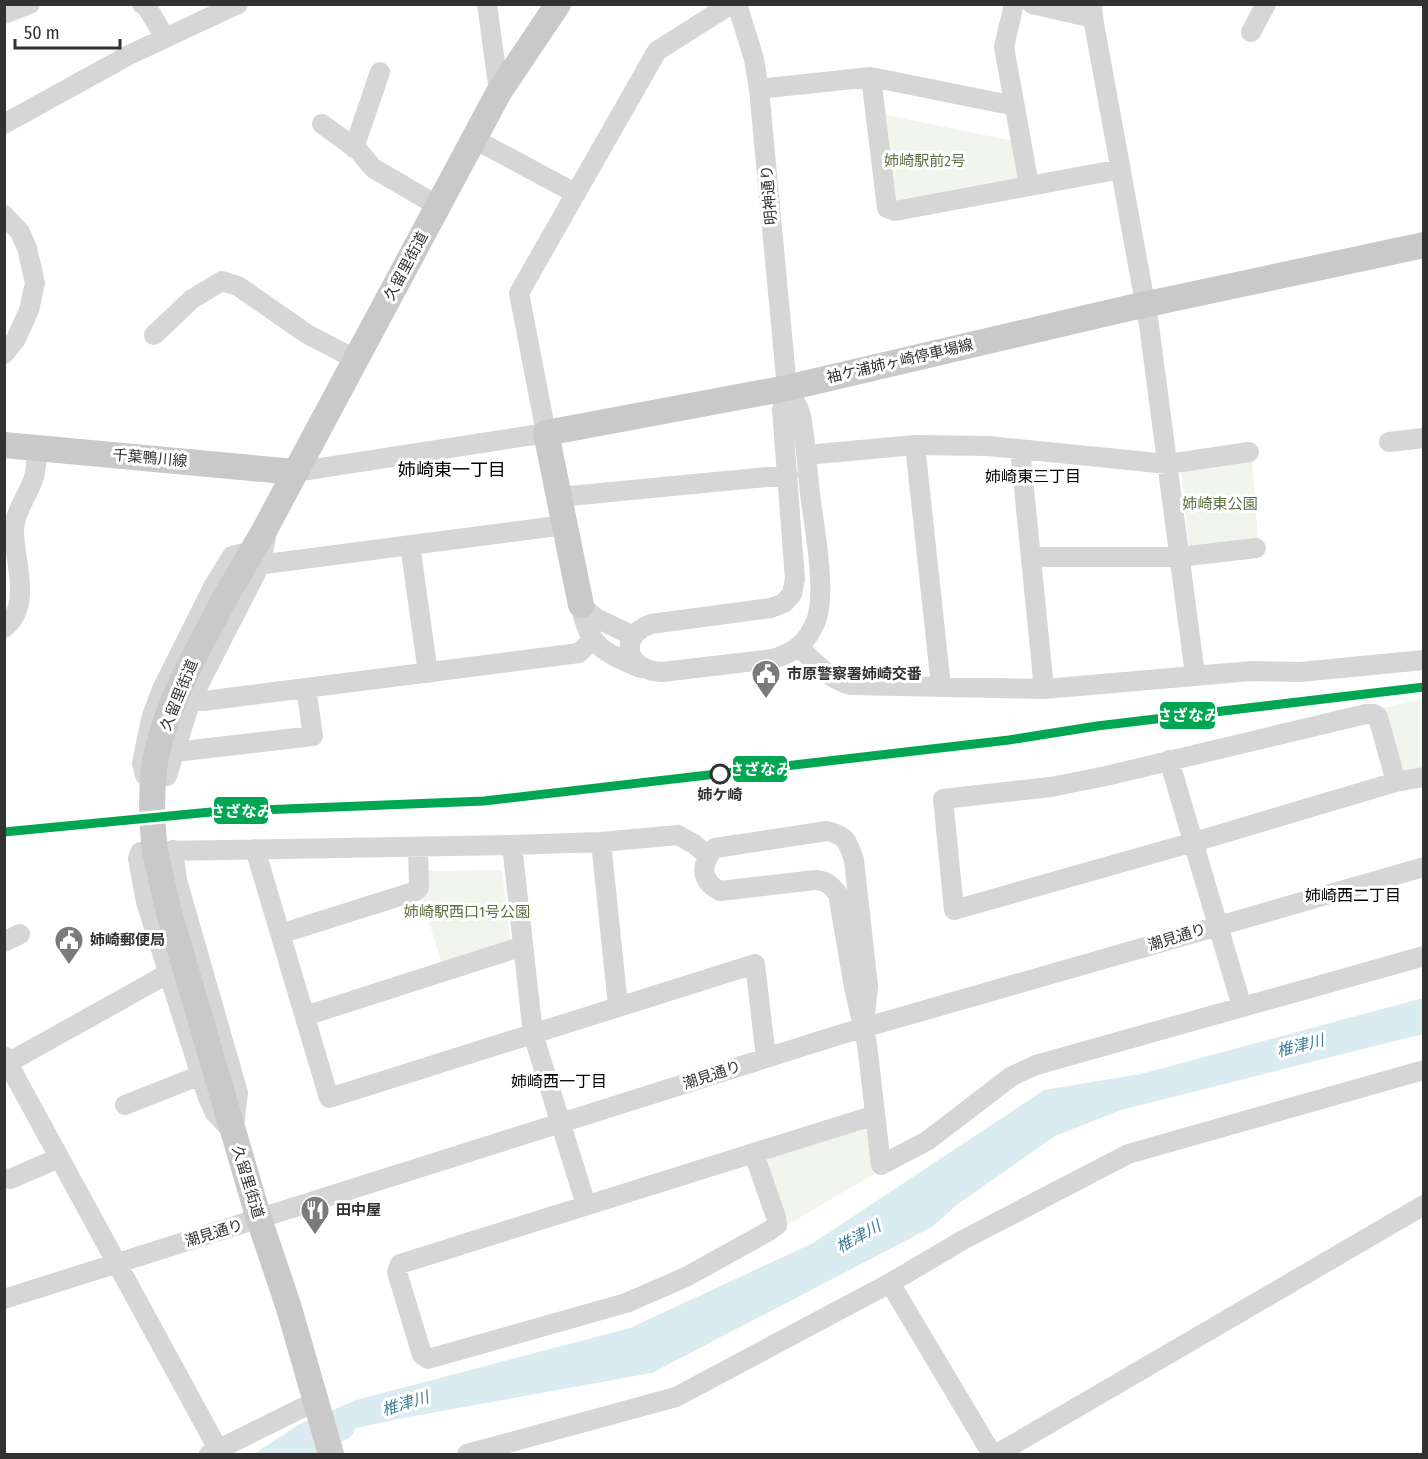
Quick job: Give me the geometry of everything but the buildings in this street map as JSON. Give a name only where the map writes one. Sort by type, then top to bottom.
[{"type":"main road","name":"久留里街道","points":[[331,1455],[289,1308],[259,1219],[162,889],[155,851],[154,771],[173,701],[226,596],[252,561],[270,519],[295,471],[499,92],[558,4]]},
{"type":"main road","name":"袖ケ浦姉ヶ崎停車場線","points":[[546,433],[787,388],[1146,305],[1424,246]]},
{"type":"main road","points":[[546,433],[581,605]]},
{"type":"main road","name":"千葉鴨川線","points":[[4,445],[295,471]]},
{"type":"street","points":[[4,14],[30,4]]},
{"type":"street","points":[[142,4],[146,6],[165,38]]},
{"type":"street","points":[[4,124],[165,38],[238,4]]},
{"type":"street","points":[[487,4],[499,92]]},
{"type":"street","points":[[295,471],[546,433],[519,293],[657,51],[731,4]]},
{"type":"street","name":"明神通り","points":[[633,636],[641,628],[651,624],[771,608],[784,603],[792,594],[796,566],[782,410],[787,388],[759,88],[754,59],[737,4]]},
{"type":"street","points":[[1014,4],[1004,47],[1029,185]]},
{"type":"street","points":[[1032,4],[1092,11],[1146,305],[1195,675]]},
{"type":"street","points":[[1251,32],[1266,4]]},
{"type":"street","points":[[354,148],[380,72]]},
{"type":"street","points":[[871,77],[889,210],[895,211],[1121,169]]},
{"type":"street","points":[[759,88],[871,77],[1015,106]]},
{"type":"street","points":[[322,124],[354,148],[373,168],[438,206]]},
{"type":"street","points":[[474,139],[575,193]]},
{"type":"street","points":[[4,215],[20,232],[27,248],[35,283],[29,310],[16,339],[4,354]]},
{"type":"street","points":[[154,334],[192,300],[222,280],[238,286],[307,334],[355,359]]},
{"type":"street","name":"明神通り","points":[[787,388],[799,409],[818,564],[820,600],[815,623],[799,647]]},
{"type":"street","points":[[1389,442],[1424,438]]},
{"type":"street","points":[[806,455],[915,444],[1020,449],[1168,464],[1249,453]]},
{"type":"street","points":[[915,444],[940,686]]},
{"type":"street","points":[[4,628],[10,624],[19,609],[20,577],[11,560],[14,520],[35,474],[37,448]]},
{"type":"street","points":[[1020,449],[1044,689]]},
{"type":"street","points":[[559,497],[788,475]]},
{"type":"street","points":[[252,561],[191,700],[167,776],[145,775],[142,762],[151,719],[162,689],[213,587],[232,556],[252,561],[410,545],[565,525]]},
{"type":"street","points":[[410,545],[428,673]]},
{"type":"street","points":[[1031,557],[1180,557],[1256,548]]},
{"type":"street","points":[[581,605],[596,618],[633,636],[630,651],[641,668]]},
{"type":"street","points":[[581,605],[584,622],[592,640],[616,657],[652,672],[773,659],[790,654],[799,647],[842,683],[851,685],[1044,689],[1252,670],[1299,672],[1424,660]]},
{"type":"street","points":[[191,700],[204,701],[579,653],[592,640]]},
{"type":"street","points":[[175,752],[313,736],[306,688]]},
{"type":"street","points":[[1396,782],[1378,717],[1374,714],[1366,714],[1106,776],[1051,787],[943,799],[954,910],[1396,782],[1424,777]]},
{"type":"street","points":[[1169,760],[1242,1007]]},
{"type":"street","points":[[864,1028],[868,986],[854,860],[848,842],[840,834],[827,831],[715,848],[708,856],[705,871],[710,885],[720,891],[823,880],[831,885],[838,894],[854,987],[864,1028],[881,1165],[927,1141],[1012,1076],[1036,1065],[1424,956]]},
{"type":"street","points":[[233,1132],[215,1113],[201,1076],[147,902],[138,859],[141,852],[512,845],[601,842],[678,835],[694,844],[708,856]]},
{"type":"street","points":[[601,842],[618,1006]]},
{"type":"street","points":[[512,845],[533,1034],[586,1205]]},
{"type":"street","points":[[280,934],[416,891],[419,888],[418,847]]},
{"type":"street","points":[[255,849],[329,1098],[754,964],[766,1058]]},
{"type":"street","points":[[161,851],[177,880],[238,1093],[233,1132]]},
{"type":"street","name":"潮見通り","points":[[4,1299],[864,1028],[1424,867]]},
{"type":"street","points":[[305,1016],[523,946]]},
{"type":"street","points":[[172,982],[6,1061],[118,1263],[214,1452],[318,1408]]},
{"type":"street","points":[[466,1455],[676,1397],[890,1283],[963,1240],[1128,1154],[1424,1070]]},
{"type":"street","points":[[125,1105],[201,1076]]},
{"type":"street","points":[[754,1154],[776,1217],[777,1225],[769,1231],[686,1277],[626,1303],[428,1359],[422,1355],[397,1272],[400,1264],[875,1115]]},
{"type":"street","points":[[4,1178],[10,1179],[59,1158]]},
{"type":"street","points":[[997,1455],[1424,1205]]},
{"type":"street","points":[[890,1283],[992,1455]]},
{"type":"green space","name":"姉崎駅前2号","points":[[882,114],[1014,141],[1021,176],[1017,181],[897,204],[892,200]]},
{"type":"green space","name":"姉崎東公園","points":[[1252,458],[1258,540],[1195,550],[1189,546],[1181,474],[1185,468]]},
{"type":"green space","points":[[1423,699],[1423,770],[1407,773],[1401,770],[1382,708]]},
{"type":"green space","name":"姉崎駅西口1号公園","points":[[502,870],[510,939],[506,946],[447,965],[441,961],[422,900],[425,895],[425,871]]},
{"type":"green space","points":[[870,1126],[876,1173],[784,1227],[765,1162],[767,1156]]},
{"type":"water","points":[[1423,998],[1423,1034],[1121,1110],[1055,1136],[958,1204],[932,1227],[652,1373],[398,1419],[325,1435],[289,1454],[254,1454],[298,1425],[356,1400],[630,1328],[813,1243],[1044,1090],[1141,1074]]},
{"type":"waterway","name":"椎津川","points":[[289,1454],[342,1427]]},
{"type":"transit line","name":"さざなみ","points":[[4,832],[211,812],[484,801],[1009,740],[1097,726],[1424,687]]},
{"type":"place","name":"市原警察署姉崎交番","points":[[766,700]]},
{"type":"place","name":"姉ケ崎","points":[[720,774]]},
{"type":"place","name":"姉崎郵便局","points":[[69,966]]},
{"type":"place","name":"田中屋","points":[[315,1236]]},
{"type":"district","name":"姉崎東一丁目","points":[[452,470]]},
{"type":"district","name":"姉崎東三丁目","points":[[1033,476]]},
{"type":"district","name":"姉崎西二丁目","points":[[1353,895]]},
{"type":"district","name":"姉崎西一丁目","points":[[559,1081]]}]
